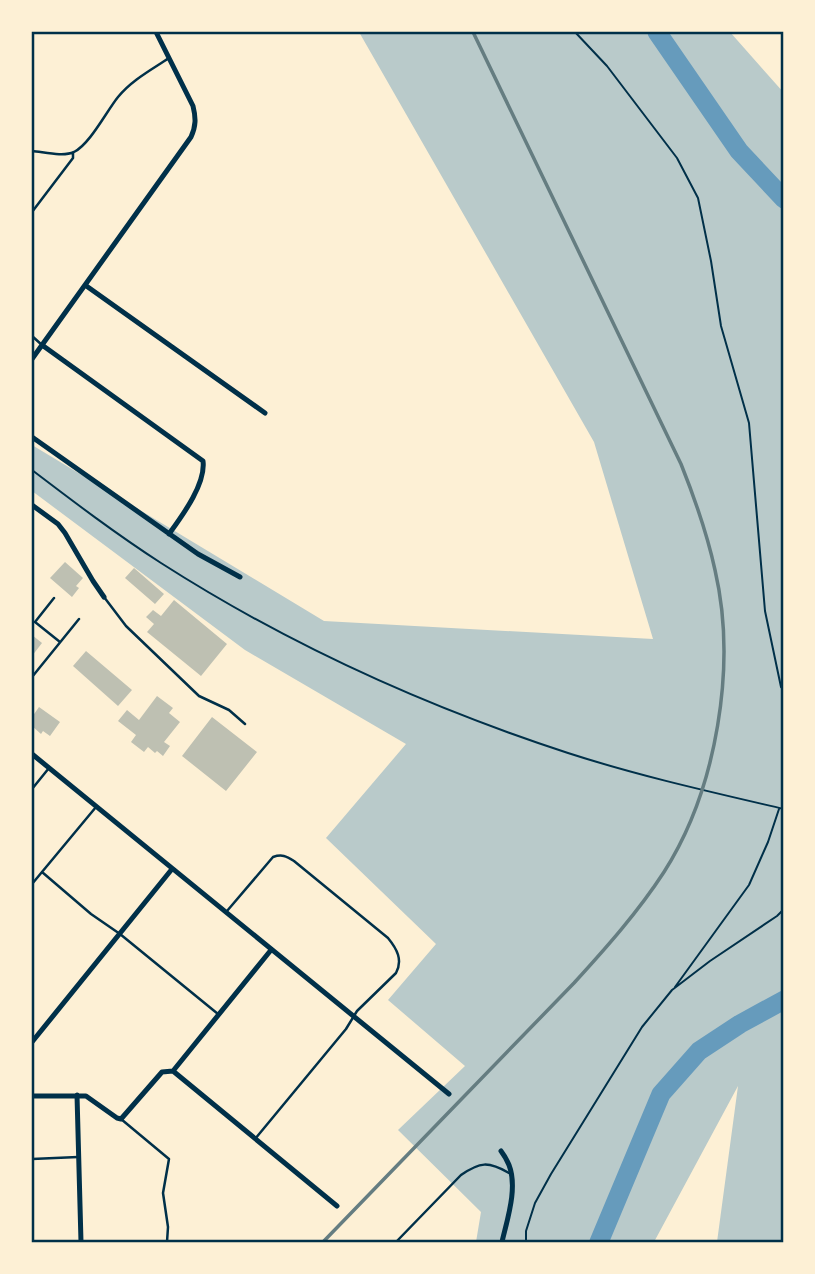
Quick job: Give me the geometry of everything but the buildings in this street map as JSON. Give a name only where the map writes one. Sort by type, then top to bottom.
[{"type":"street","points":[[32,359],[194,131],[196,115],[193,106],[156,32]]},
{"type":"street","points":[[85,285],[264,413]]},
{"type":"street","points":[[42,345],[203,461],[200,484],[169,534]]},
{"type":"street","points":[[32,437],[198,554],[240,578]]},
{"type":"street","points":[[32,505],[58,524],[104,597]]},
{"type":"street","points":[[32,754],[449,1094]]},
{"type":"street","points":[[32,1042],[172,869]]},
{"type":"street","points":[[173,1071],[271,950]]},
{"type":"street","points":[[32,1096],[77,1095],[91,1099],[121,1119],[162,1072],[173,1071],[337,1206]]},
{"type":"street","points":[[77,1095],[81,1242]]},
{"type":"street","points":[[501,1150],[512,1174],[511,1204],[502,1242]]},
{"type":"lane","points":[[32,151],[73,153],[86,143],[126,89],[139,77],[169,58]]},
{"type":"lane","points":[[32,212],[73,158],[73,153]]},
{"type":"lane","points":[[32,336],[42,345]]},
{"type":"lane","points":[[104,597],[125,626],[199,696],[229,710],[245,724]]},
{"type":"lane","points":[[54,598],[35,622],[60,642]]},
{"type":"lane","points":[[32,677],[79,619]]},
{"type":"lane","points":[[32,789],[49,768]]},
{"type":"lane","points":[[32,884],[96,807]]},
{"type":"lane","points":[[226,913],[273,857],[285,856],[388,938],[398,953],[400,967],[357,1011],[346,1029],[255,1139]]},
{"type":"lane","points":[[42,872],[218,1014]]},
{"type":"lane","points":[[121,1119],[169,1159],[163,1192],[168,1227],[167,1242]]},
{"type":"lane","points":[[32,1159],[79,1157]]},
{"type":"lane","points":[[396,1242],[468,1170],[489,1164],[512,1174]]},
{"type":"path","points":[[575,32],[607,66],[677,158],[698,198],[721,326],[749,423],[765,611],[783,690]]},
{"type":"path","points":[[32,470],[160,562],[236,608],[307,646],[486,724],[569,754],[694,789],[782,808],[749,885],[642,1027],[551,1174],[535,1203],[526,1231],[526,1242]]},
{"type":"path","points":[[672,990],[777,916],[783,909]]},
{"type":"shaded area","points":[[359,32],[730,32],[784,93],[783,1242],[717,1242],[738,1086],[654,1242],[476,1242],[481,1212],[398,1130],[465,1066],[388,1000],[436,944],[326,838],[406,744],[245,650],[32,491],[32,445],[324,621],[653,639],[594,442]]},
{"type":"waterway","points":[[657,32],[739,151],[784,199]]},
{"type":"waterway","points":[[599,1242],[661,1094],[699,1051],[784,1000]]},
{"type":"railway","points":[[323,1242],[574,983],[643,901],[664,872],[682,839],[697,803],[718,726],[724,646],[721,607],[712,556],[696,503],[681,464],[473,32]]}]
